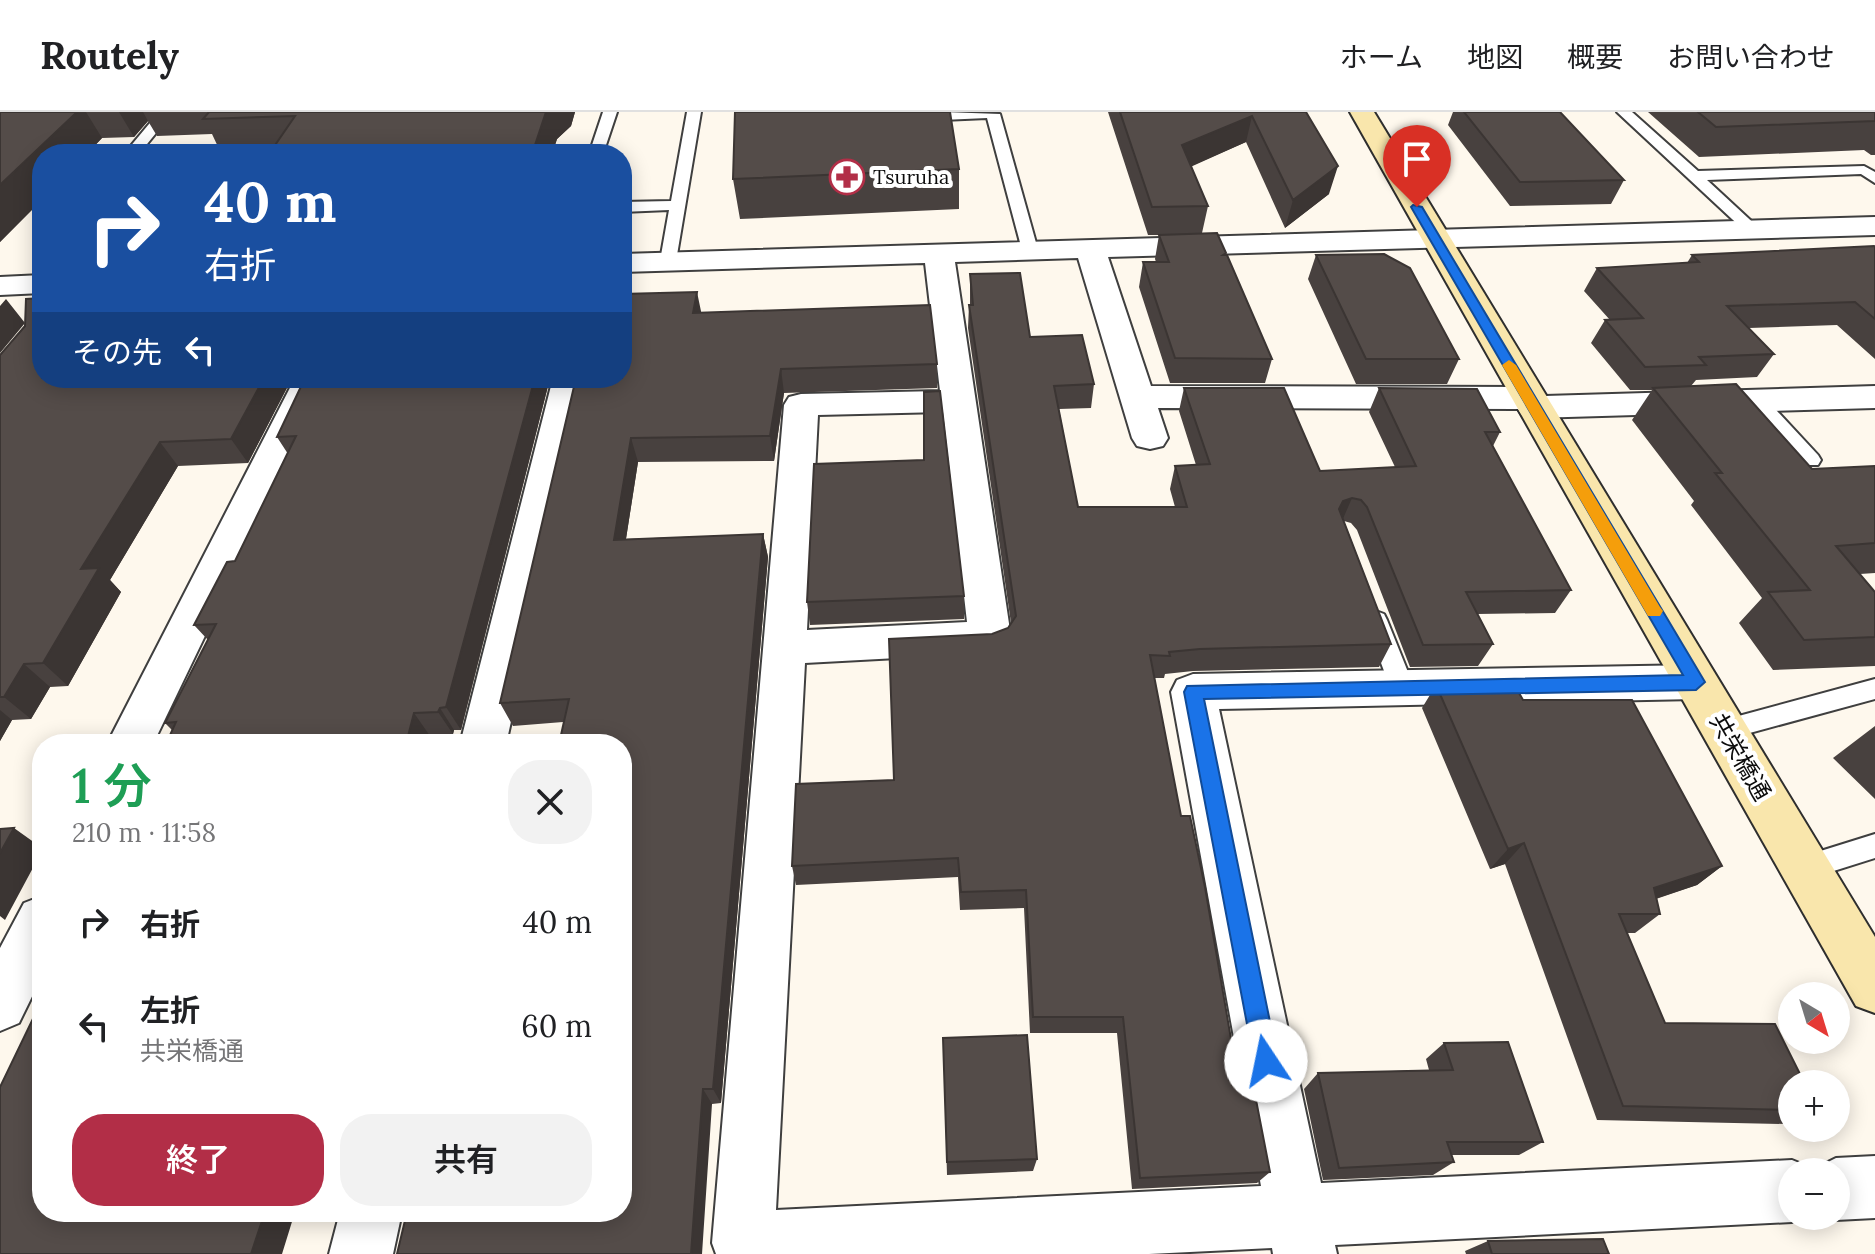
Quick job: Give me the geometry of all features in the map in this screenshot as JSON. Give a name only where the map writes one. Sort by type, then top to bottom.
[{"type":"street","name":"共栄橋通","points":[[1362,112],[1875,987]]},
{"type":"street","points":[[632,263],[1875,226]]},
{"type":"street","points":[[1831,228],[1864,255]]},
{"type":"street","points":[[1090,248],[1150,438]]},
{"type":"street","points":[[784,648],[990,637],[939,253]]},
{"type":"street","points":[[0,286],[32,284]]},
{"type":"street","points":[[135,734],[307,388]]},
{"type":"street","points":[[485,734],[568,388]]},
{"type":"street","points":[[1137,397],[1870,402]]},
{"type":"street","points":[[958,401],[801,405],[743,1243],[1301,1235],[1778,1192]]},
{"type":"street","points":[[1301,1235],[1193,692],[1696,682]]},
{"type":"street","points":[[0,1004],[32,940]]},
{"type":"street","points":[[1850,1188],[1875,1187]]},
{"type":"street","points":[[361,1254],[369,1222]]},
{"type":"lane","points":[[139,144],[166,112]]},
{"type":"lane","points":[[599,144],[610,112]]},
{"type":"lane","points":[[668,261],[694,112]]},
{"type":"lane","points":[[1624,112],[1753,230]]},
{"type":"lane","points":[[898,118],[993,114],[1030,250]]},
{"type":"lane","points":[[1694,176],[1864,170],[1875,179]]},
{"type":"lane","points":[[632,207],[678,205]]},
{"type":"lane","points":[[1757,401],[1811,460]]},
{"type":"lane","points":[[1369,602],[1402,687]]},
{"type":"lane","points":[[1724,730],[1875,689]]},
{"type":"lane","points":[[1805,868],[1875,846]]},
{"type":"building","points":[[0,112],[77,112],[43,144],[32,144],[32,155],[0,185]]},
{"type":"building","points":[[209,112],[546,112],[535,144],[276,144],[295,116],[203,119]]},
{"type":"building","points":[[735,112],[950,112],[959,169],[733,179]]},
{"type":"building","points":[[1120,112],[1306,112],[1338,166],[1293,200],[1252,116],[1182,145],[1208,206],[1152,207]]},
{"type":"building","points":[[1464,112],[1560,112],[1624,180],[1520,182]]},
{"type":"building","points":[[1698,112],[1875,112],[1875,121],[1716,127]]},
{"type":"building","points":[[1217,233],[1226,253],[1223,255],[1227,255],[1272,359],[1175,358],[1143,262],[1169,262],[1159,235]]},
{"type":"building","points":[[1874,246],[1875,319],[1855,302],[1727,306],[1774,354],[1699,357],[1706,365],[1645,367],[1605,320],[1643,318],[1597,268],[1699,262],[1692,255]]},
{"type":"building","points":[[1384,254],[1410,268],[1459,359],[1366,359],[1316,255]]},
{"type":"building","points":[[1020,273],[1030,337],[1082,335],[1094,384],[1054,386],[1078,507],[1187,507],[1175,466],[1210,464],[1184,388],[1284,388],[1320,471],[1416,466],[1379,388],[1477,389],[1500,432],[1485,432],[1571,590],[1466,592],[1493,644],[1423,645],[1367,507],[1361,500],[1352,498],[1343,501],[1339,509],[1391,644],[1200,649],[1169,652],[1170,656],[1150,655],[1181,816],[1190,816],[1205,887],[1237,1074],[1251,1074],[1270,1172],[1140,1178],[1123,1017],[1033,1017],[1026,890],[961,892],[958,858],[792,866],[796,784],[894,780],[889,639],[992,634],[1008,628],[1016,616],[969,305],[973,305],[970,274]]},
{"type":"building","points":[[697,292],[693,313],[930,305],[937,364],[781,369],[770,436],[631,438],[614,540],[763,534],[713,1089],[703,1089],[691,1254],[397,1254],[405,1222],[632,1222],[632,734],[561,734],[569,699],[500,703],[574,388],[632,388],[632,294]]},
{"type":"building","points":[[26,299],[32,299],[32,388],[259,388],[231,439],[160,442],[81,569],[99,568],[43,663],[24,664],[4,697],[0,697],[0,355],[25,326]]},
{"type":"building","points":[[1736,384],[1812,469],[1875,466],[1875,543],[1836,546],[1875,592],[1875,637],[1804,640],[1768,592],[1810,590],[1715,473],[1722,473],[1653,388]]},
{"type":"building","points":[[300,388],[532,388],[446,707],[438,712],[414,713],[409,734],[171,734],[176,722],[165,723],[216,624],[194,625],[227,562],[235,561],[296,436],[277,437]]},
{"type":"building","points":[[940,391],[964,596],[807,602],[814,464],[924,460],[924,392]]},
{"type":"building","points":[[1514,684],[1523,700],[1632,700],[1722,866],[1654,888],[1660,914],[1619,914],[1665,1023],[1775,1024],[1778,1054],[1790,1054],[1798,1070],[1778,1070],[1778,1110],[1623,1106],[1524,843],[1508,849],[1436,685]]},
{"type":"building","points":[[14,828],[0,853],[0,829]]},
{"type":"building","points":[[32,1021],[32,1222],[262,1222],[251,1254],[0,1254],[0,1087]]},
{"type":"building","points":[[1027,1035],[1037,1159],[947,1162],[943,1038]]},
{"type":"building","points":[[1508,1042],[1543,1142],[1447,1142],[1454,1162],[1339,1168],[1318,1073],[1453,1070],[1444,1043]]},
{"type":"building","points":[[1603,1239],[1609,1254],[1492,1254],[1488,1241]]},
{"type":"slow traffic","points":[[1509,365],[1654,611]]},
{"type":"place","name":"Tsuruha","points":[[847,177]]},
{"type":"route","points":[[1266,1061],[1193,692],[1696,682],[1417,207]]}]
